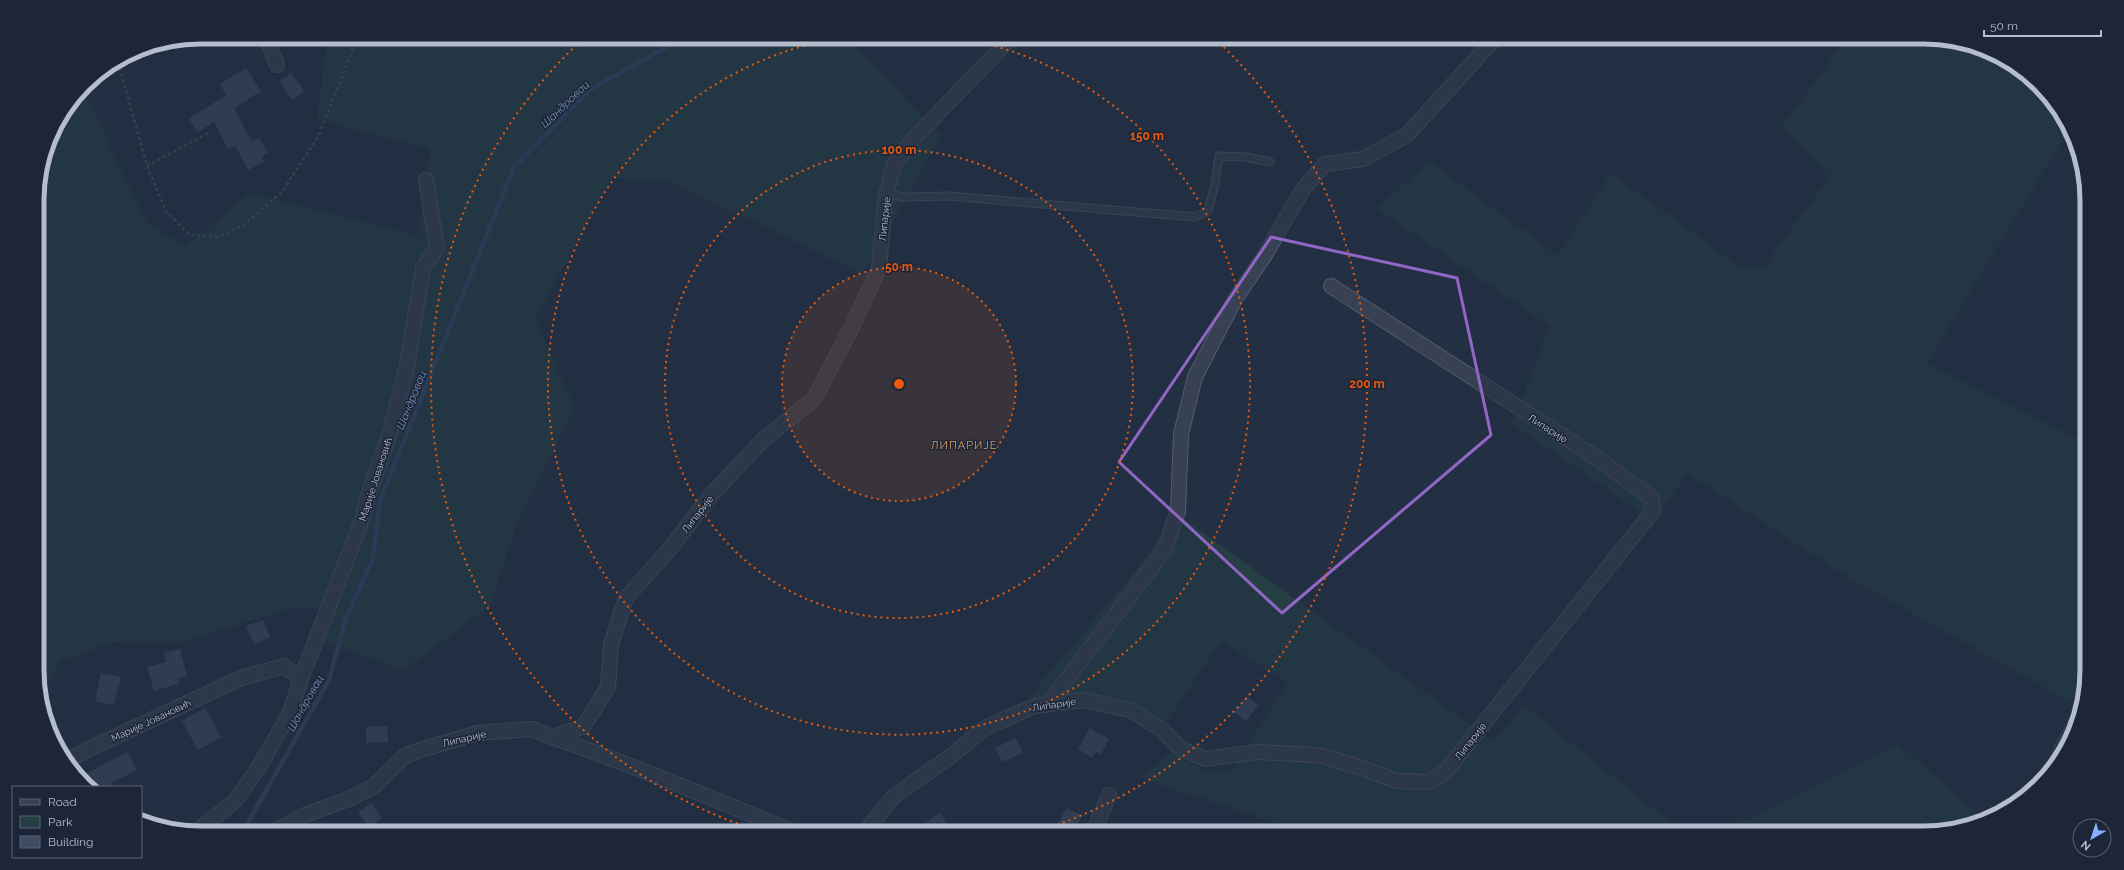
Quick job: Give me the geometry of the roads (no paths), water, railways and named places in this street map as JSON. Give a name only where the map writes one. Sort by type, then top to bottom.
[{"type":"street","points":[[269,44],[277,65]]},
{"type":"street","name":"Липарије","points":[[285,826],[305,815],[346,800],[373,787],[405,756],[420,750],[478,733],[532,729],[552,737],[583,727],[608,688],[611,645],[626,598],[673,545],[711,495],[763,440],[814,399],[852,329],[879,268],[886,194],[894,165],[913,139],[1005,44]]},
{"type":"street","points":[[1048,704],[1164,552],[1178,511],[1181,434],[1195,377],[1235,299],[1264,255],[1303,189],[1325,164],[1363,159],[1406,135],[1490,44]]},
{"type":"street","name":"Марије Јовановић","points":[[204,826],[235,801],[259,767],[290,713],[301,679],[362,520],[368,495],[390,433],[407,366],[423,268],[436,248],[426,180]]},
{"type":"street","name":"Липарије","points":[[870,826],[893,797],[951,756],[985,728],[1034,706],[1084,700],[1130,710],[1161,729],[1181,749],[1206,759],[1257,752],[1318,755],[1360,767],[1397,781],[1430,782],[1446,772],[1652,511],[1652,498],[1595,457],[1331,286]]},
{"type":"street","name":"Марије Јовановић","points":[[72,759],[89,749],[240,678],[284,666],[301,679]]},
{"type":"street","points":[[552,737],[610,757],[721,800],[780,826]]},
{"type":"street","points":[[1096,826],[1109,795]]},
{"type":"lane","points":[[886,194],[905,197],[949,196],[1195,217],[1208,211],[1215,184],[1219,156],[1247,157],[1270,162]]},
{"type":"waterway","name":"Шандровац","points":[[246,826],[329,680],[346,618],[373,559],[380,501],[514,167],[591,89],[672,44]]},
{"type":"district","name":"ЛИПАРИЈЕ","points":[[964,445]]}]
